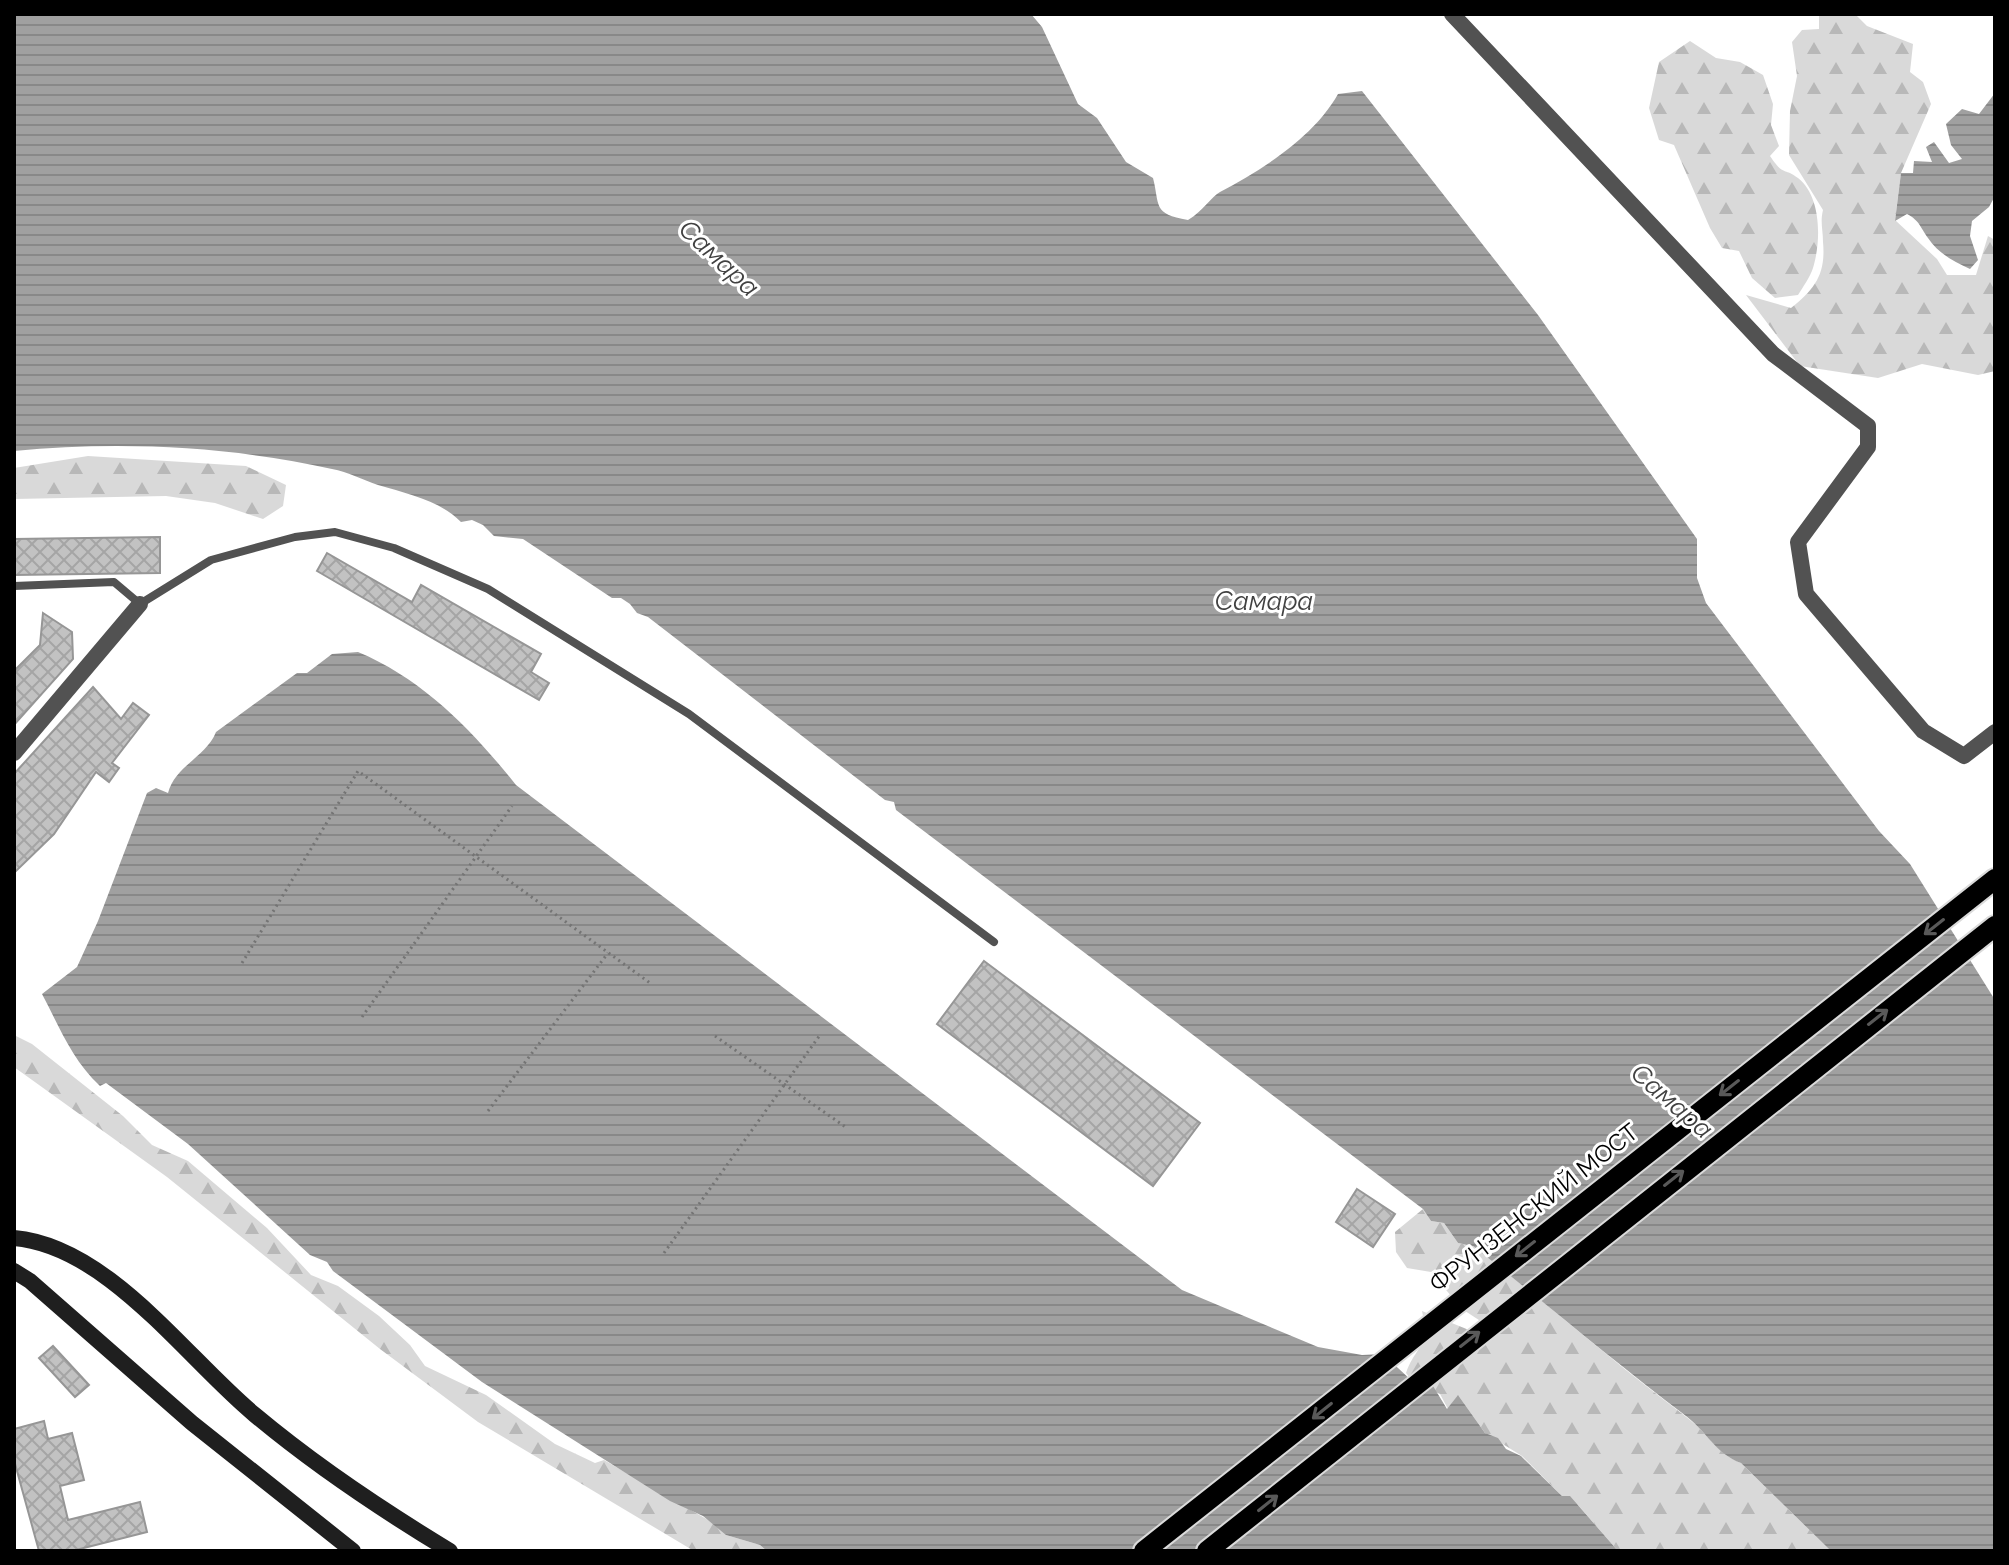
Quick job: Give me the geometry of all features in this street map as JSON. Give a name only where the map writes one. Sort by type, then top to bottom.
[{"type":"main road","name":"ФРУНЗЕНСКИЙ МОСТ","points":[[1144,1551],[1995,879]]},
{"type":"main road","points":[[1207,1551],[1995,926]]},
{"type":"main road","points":[[14,1238],[58,1248],[85,1263],[117,1287],[252,1413],[314,1463],[450,1551]]},
{"type":"main road","points":[[14,1271],[22,1281],[192,1423],[353,1551]]},
{"type":"street","points":[[1452,14],[1773,354],[1868,426],[1868,447],[1798,542],[1806,594],[1923,731],[1964,756],[1995,732]]},
{"type":"street","points":[[14,753],[140,604]]},
{"type":"lane","points":[[14,586],[114,582],[140,604],[211,560],[295,537],[335,532],[394,548],[488,589],[689,714],[994,942]]},
{"type":"path","points":[[242,963],[358,771],[650,983]]},
{"type":"path","points":[[362,1017],[512,806]]},
{"type":"path","points":[[488,1111],[608,953]]},
{"type":"path","points":[[664,1253],[820,1035]]},
{"type":"path","points":[[715,1036],[847,1128]]},
{"type":"green space","points":[[1819,14],[1855,14],[1867,26],[1913,44],[1910,72],[1923,82],[1931,104],[1901,173],[1895,220],[1937,259],[1947,275],[1976,275],[1988,236],[1995,240],[1995,371],[1978,375],[1922,364],[1878,378],[1800,366],[1746,295],[1791,308],[1807,294],[1821,272],[1823,210],[1789,155],[1790,111],[1797,76],[1792,42],[1802,30],[1819,29]]},
{"type":"green space","points":[[1690,41],[1716,58],[1740,62],[1763,75],[1773,104],[1771,125],[1779,146],[1770,156],[1781,169],[1806,186],[1818,220],[1813,268],[1798,295],[1775,298],[1752,278],[1739,251],[1722,248],[1710,228],[1674,145],[1659,140],[1649,108],[1659,62]]},
{"type":"green space","points":[[88,456],[246,466],[286,485],[283,506],[263,519],[215,503],[166,496],[14,499],[14,468]]},
{"type":"green space","points":[[14,1035],[32,1044],[123,1116],[152,1145],[188,1161],[267,1228],[311,1275],[338,1286],[379,1316],[410,1345],[425,1366],[486,1395],[555,1444],[595,1463],[604,1460],[722,1528],[726,1535],[760,1545],[767,1551],[694,1551],[478,1422],[380,1349],[167,1177],[14,1067]]},
{"type":"green space","points":[[1423,1209],[1431,1221],[1444,1223],[1458,1243],[1473,1246],[1692,1422],[1725,1454],[1741,1463],[1831,1551],[1618,1551],[1578,1505],[1562,1496],[1522,1456],[1485,1433],[1458,1395],[1448,1409],[1440,1394],[1413,1382],[1406,1373],[1423,1340],[1422,1311],[1474,1332],[1482,1322],[1462,1309],[1431,1272],[1407,1268],[1396,1252],[1395,1232]]},
{"type":"water","name":"Самара","points":[[14,14],[1031,14],[1042,27],[1078,104],[1097,118],[1126,162],[1153,178],[1163,211],[1188,220],[1217,194],[1286,151],[1328,110],[1338,94],[1362,91],[1538,315],[1697,539],[1697,578],[1706,603],[1879,831],[1910,864],[1995,1000],[1995,1551],[1831,1551],[1741,1463],[1725,1454],[1693,1422],[1473,1246],[1458,1243],[1444,1223],[1431,1221],[1423,1209],[896,810],[894,802],[885,800],[648,617],[637,613],[621,598],[612,598],[523,539],[494,536],[483,525],[472,520],[461,522],[443,508],[422,499],[338,470],[293,461],[214,451],[134,446],[14,451]]},
{"type":"water","points":[[1995,93],[1995,196],[1989,207],[1972,221],[1970,236],[1978,260],[1970,269],[1937,248],[1907,214],[1895,221],[1901,173],[1913,173],[1914,161],[1932,162],[1926,147],[1934,142],[1949,163],[1962,159],[1951,145],[1946,124],[1962,109],[1979,114]]},
{"type":"water","points":[[358,652],[382,663],[425,692],[464,726],[516,785],[1182,1290],[1318,1347],[1362,1355],[1383,1354],[1413,1382],[1433,1386],[1447,1409],[1458,1395],[1485,1433],[1498,1438],[1506,1449],[1521,1456],[1562,1496],[1570,1496],[1618,1551],[767,1551],[760,1545],[726,1535],[703,1516],[670,1501],[482,1382],[333,1271],[327,1262],[310,1255],[188,1144],[106,1083],[100,1086],[74,1054],[42,994],[77,967],[147,793],[156,788],[168,793],[177,776],[216,732],[297,673],[307,673],[332,654]]},
{"type":"building","points":[[160,537],[160,573],[14,575],[14,539]]},
{"type":"building","points":[[327,553],[412,602],[421,585],[541,654],[531,672],[549,683],[539,700],[317,571]]},
{"type":"building","points":[[43,613],[72,632],[73,659],[14,725],[14,671],[40,645]]},
{"type":"building","points":[[93,687],[121,719],[133,703],[149,715],[112,763],[119,768],[109,782],[96,772],[54,834],[14,873],[14,774]]},
{"type":"building","points":[[984,961],[1200,1123],[1153,1186],[937,1024]]},
{"type":"building","points":[[1357,1189],[1395,1214],[1373,1247],[1336,1222]]},
{"type":"building","points":[[53,1346],[89,1385],[75,1397],[39,1358]]},
{"type":"building","points":[[44,1421],[48,1439],[72,1433],[84,1480],[60,1486],[68,1520],[140,1502],[147,1532],[72,1551],[39,1551],[14,1460],[14,1429]]}]
